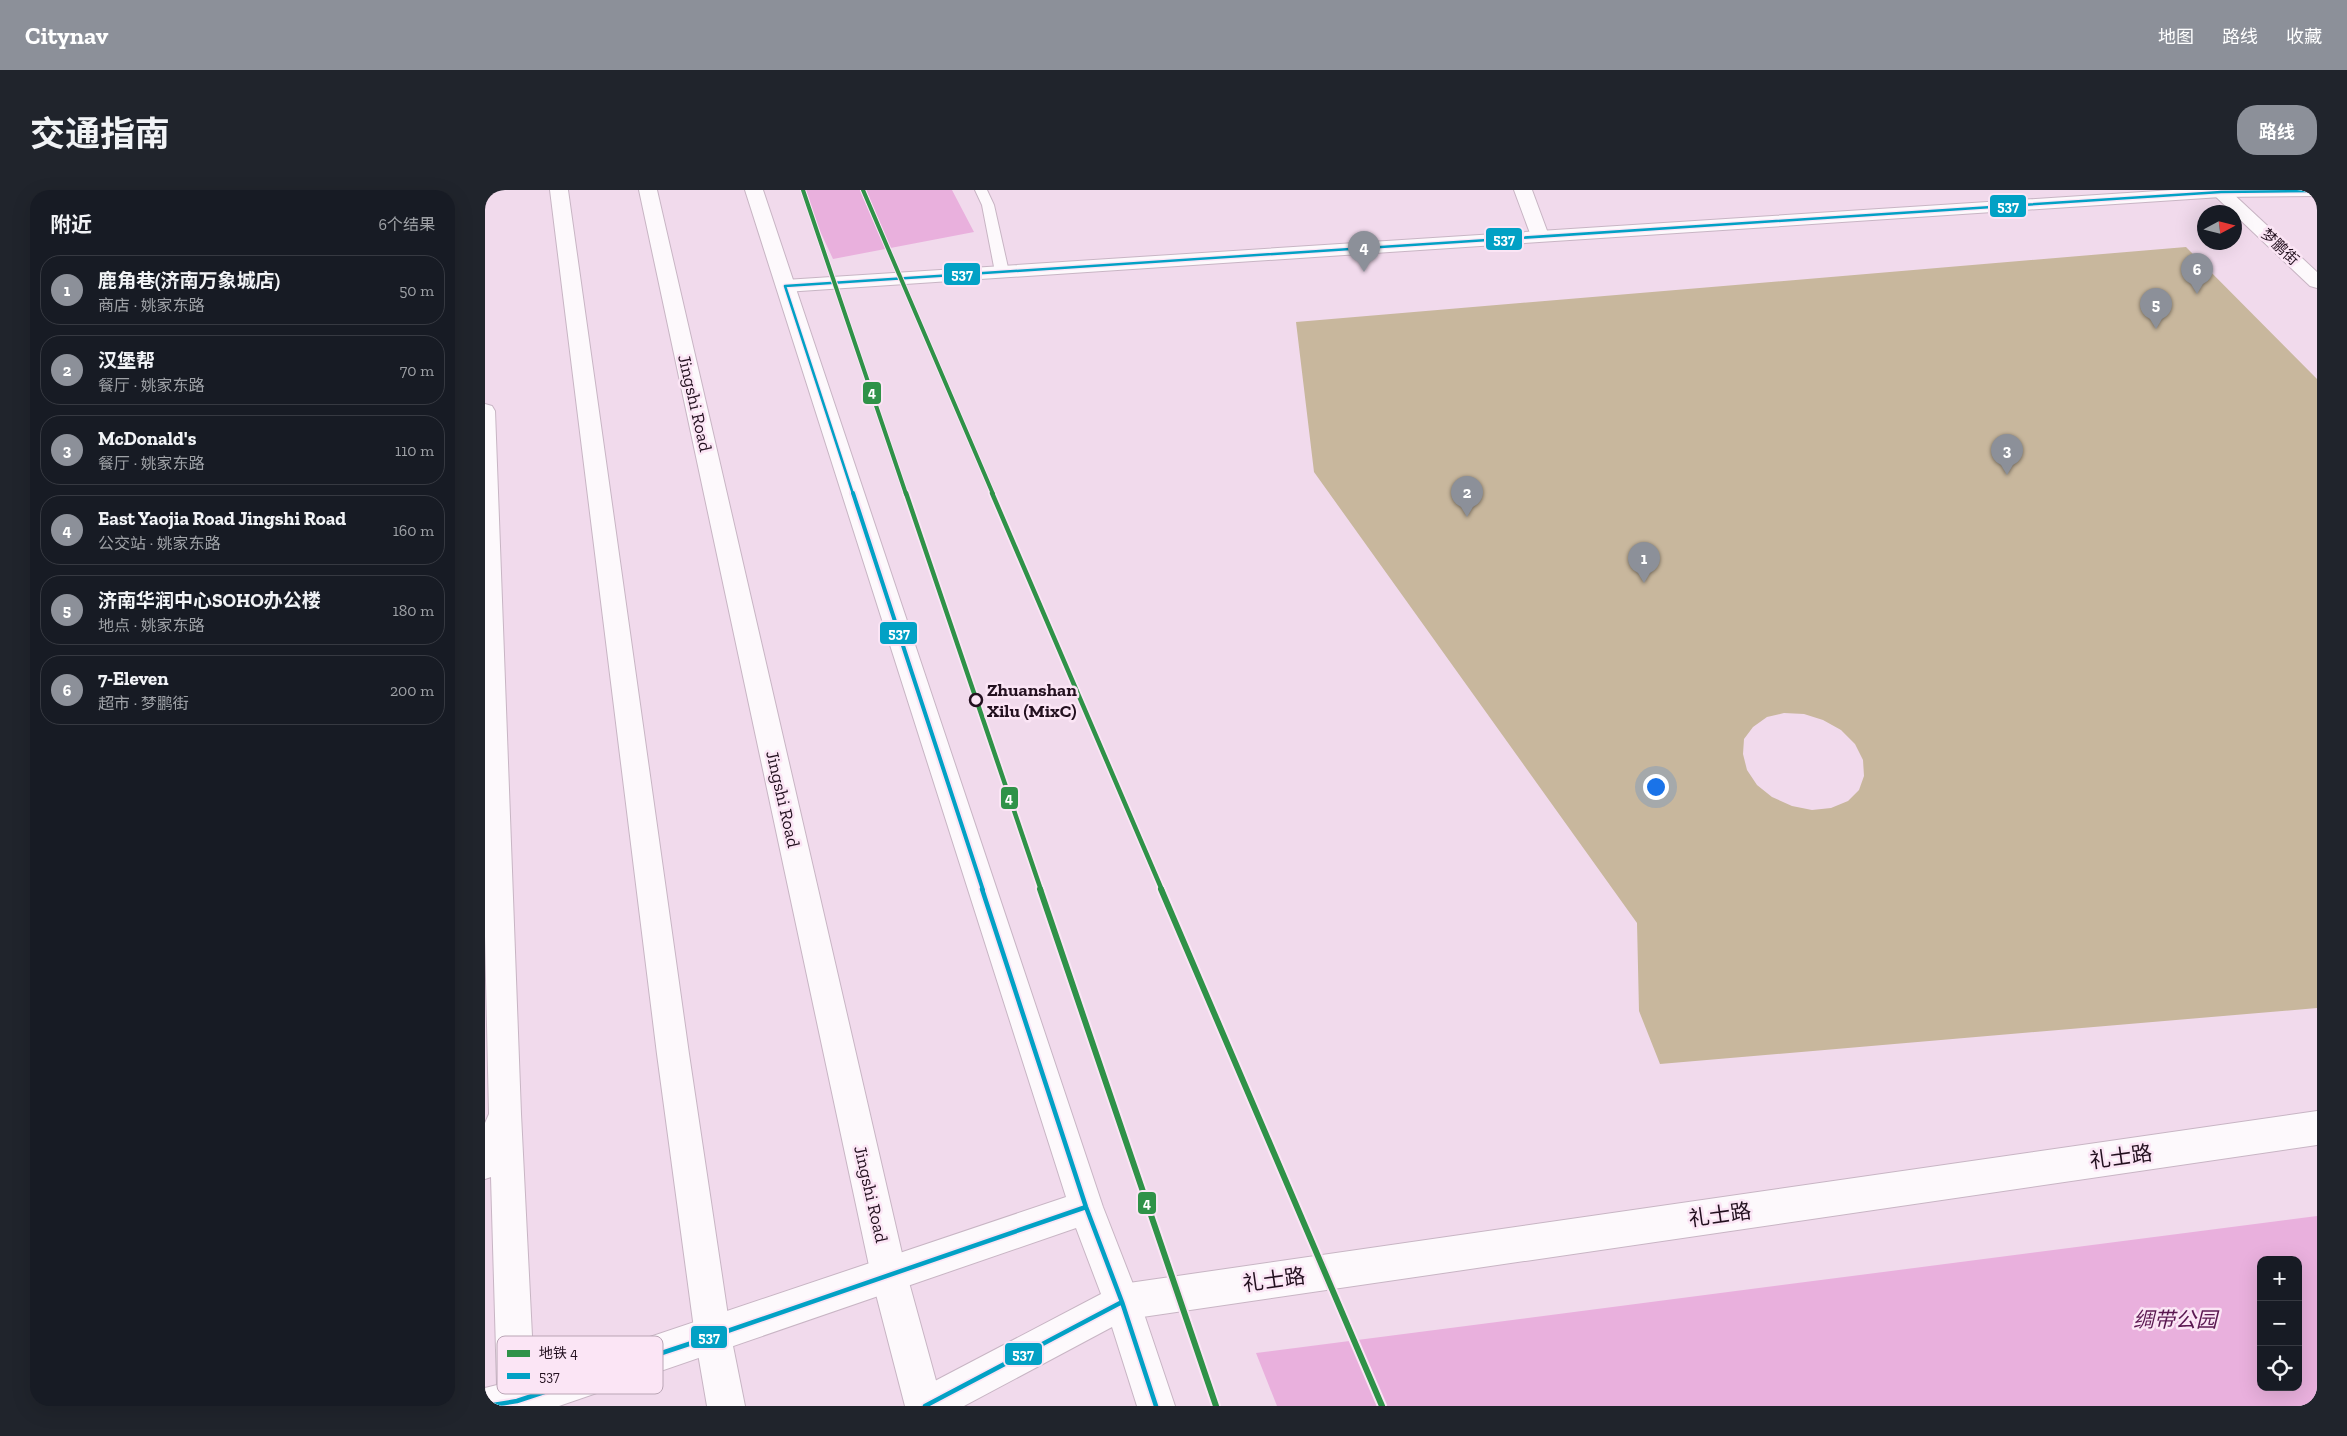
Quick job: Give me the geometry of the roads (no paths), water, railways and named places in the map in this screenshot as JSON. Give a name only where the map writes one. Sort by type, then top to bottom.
[{"type":"main road","points":[[559,190],[672,1044],[713,1336],[726,1406]]},
{"type":"main road","name":"Jingshi Road","points":[[648,190],[889,1275],[925,1406]]},
{"type":"main road","points":[[754,190],[1086,1207],[1123,1302],[1156,1406]]},
{"type":"main road","points":[[1523,190],[1540,236]]},
{"type":"main road","points":[[785,286],[2220,191],[2317,191]]},
{"type":"main road","name":"梦鹏街","points":[[2220,191],[2317,282]]},
{"type":"main road","points":[[485,411],[505,1114],[507,1336]]},
{"type":"main road","points":[[485,1162],[505,1114]]},
{"type":"main road","name":"礼士路","points":[[925,1406],[1123,1302],[2317,1128]]},
{"type":"main road","points":[[663,1353],[1086,1207]]},
{"type":"main road","points":[[507,1404],[537,1394]]},
{"type":"lane","points":[[981,190],[988,205],[1002,272]]},
{"type":"metro line","name":"4","points":[[803,190],[1216,1406]]},
{"type":"metro line","name":"4","points":[[863,190],[1382,1406]]},
{"type":"place","name":"East Yaojia Road Jingshi Road","points":[[1364,272]]},
{"type":"place","name":"7-Eleven","points":[[2197,294]]},
{"type":"place","name":"济南华润中心SOHO办公楼","points":[[2156,329]]},
{"type":"place","name":"McDonald's","points":[[2007,475]]},
{"type":"place","name":"汉堡帮","points":[[1467,517]]},
{"type":"place","name":"鹿角巷(济南万象城店)","points":[[1644,583]]},
{"type":"place","name":"Zhuanshan Xilu (MixC)","points":[[976,700]]},
{"type":"park label","name":"绸带公园","points":[[2175,1320]]}]
